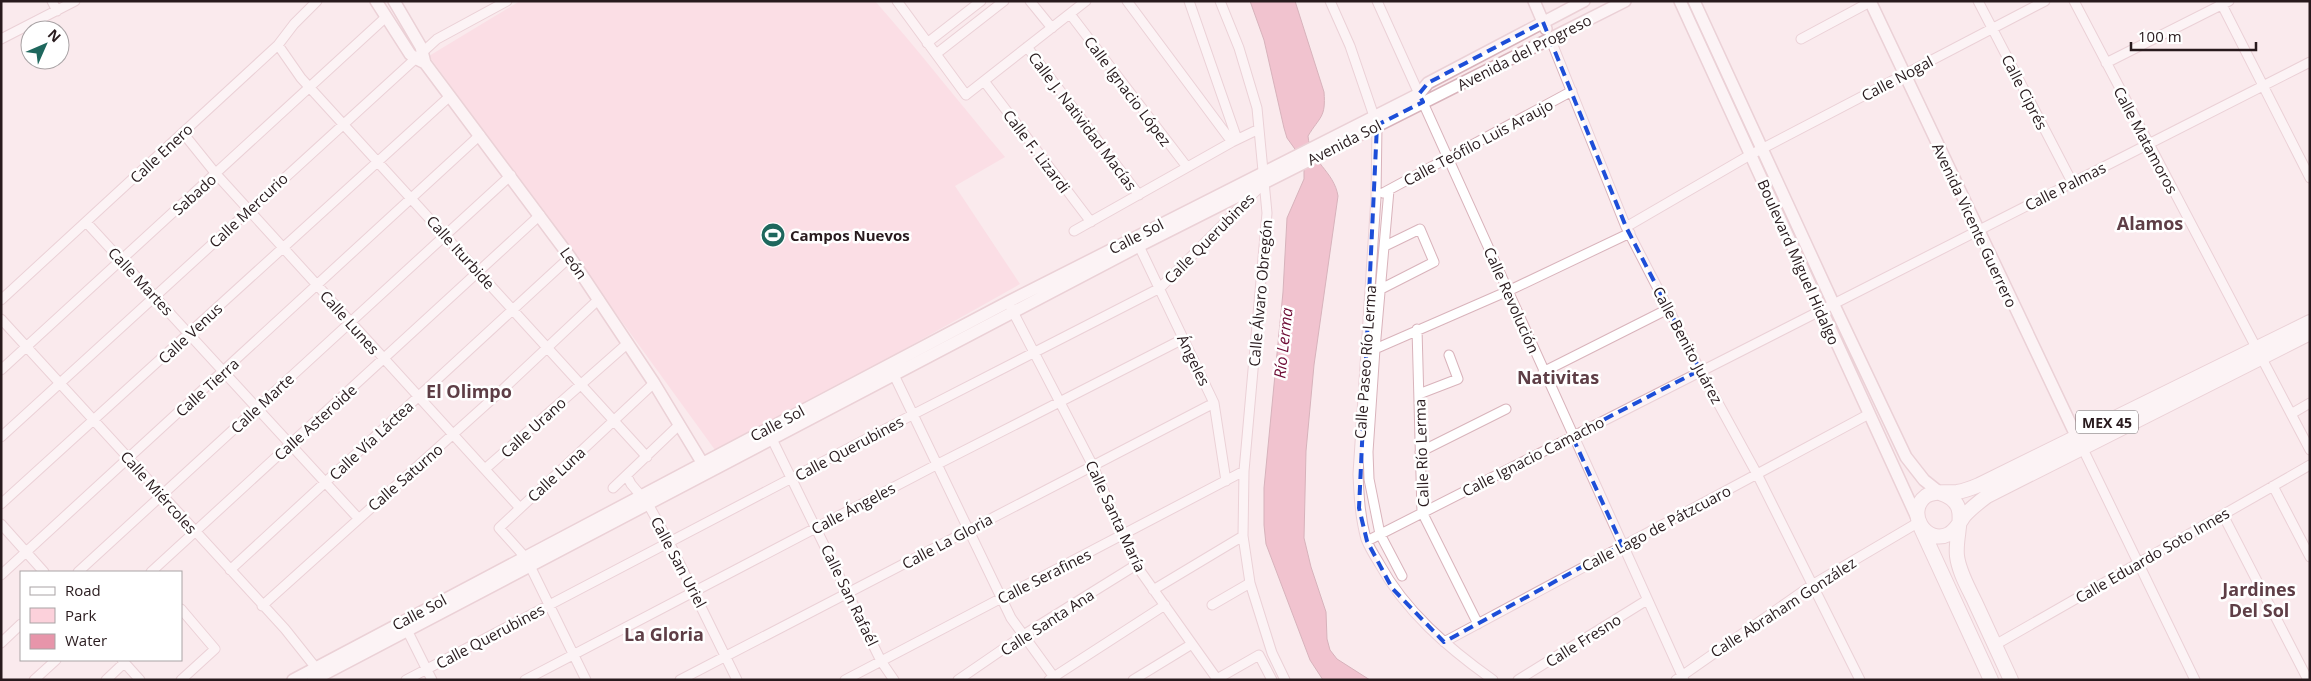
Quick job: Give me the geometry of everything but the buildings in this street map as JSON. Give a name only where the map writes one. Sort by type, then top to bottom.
[{"type":"main road","name":"MEX 45","points":[[2079,442],[1988,496],[1972,508],[1956,529],[1943,536],[1928,534],[1919,522],[1917,516],[1921,502],[1932,494],[1960,491],[1979,485],[2079,442],[2258,353],[2310,322]]},
{"type":"main road","name":"MEX 45","points":[[2258,353],[2310,333]]},
{"type":"main road","points":[[1940,492],[1952,498],[1956,503],[1960,516],[1956,545],[1960,568],[2011,680]]},
{"type":"main road","points":[[1919,522],[1991,680]]},
{"type":"street","points":[[52,1],[57,11]]},
{"type":"street","points":[[1,39],[75,1]]},
{"type":"street","name":"Calle Enero","points":[[1,300],[278,45],[294,24],[317,1]]},
{"type":"street","points":[[376,1],[386,17],[421,58]]},
{"type":"street","name":"Calle Mercurio","points":[[1,437],[343,123],[421,58],[451,30],[507,1]]},
{"type":"street","points":[[897,1],[966,95],[1086,1]]},
{"type":"street","points":[[927,43],[981,1]]},
{"type":"street","points":[[936,54],[1004,1]]},
{"type":"street","points":[[1030,1],[1052,28]]},
{"type":"street","points":[[1127,1],[1234,140]]},
{"type":"street","points":[[1189,1],[1234,140]]},
{"type":"street","name":"Calle Álvaro Obregón","points":[[1220,1],[1239,48],[1256,108],[1269,175],[1244,471],[1243,536],[1250,583],[1272,653],[1285,680]]},
{"type":"street","name":"Calle Paseo Río Lerma","points":[[1330,1],[1350,46],[1376,121],[1376,197],[1358,474],[1359,508],[1367,541],[1392,588],[1444,642],[1493,680]]},
{"type":"street","name":"Calle Revolución","points":[[1377,1],[1647,600],[1680,678]]},
{"type":"street","name":"Calle Benito Juárez","points":[[1534,1],[1628,230],[1700,370],[1757,474],[1860,680]]},
{"type":"street","name":"Avenida del Progreso","points":[[1421,98],[1428,83],[1584,1]]},
{"type":"street","name":"Avenida del Progreso","points":[[1421,98],[1625,1]]},
{"type":"street","name":"Boulevard Miguel Hidalgo","points":[[1680,1],[1820,310],[1919,522]]},
{"type":"street","name":"Boulevard Miguel Hidalgo","points":[[1694,1],[1761,149],[1906,457],[1924,480],[1940,492]]},
{"type":"street","name":"Calle Ciprés","points":[[1978,1],[2072,182]]},
{"type":"street","name":"Calle Nogal","points":[[1375,349],[1416,329],[1508,290],[1628,230],[1750,155],[2045,1]]},
{"type":"street","name":"Calle Matamoros","points":[[2074,1],[2310,450]]},
{"type":"street","points":[[397,2],[421,58]]},
{"type":"street","points":[[1800,39],[1870,2]]},
{"type":"street","name":"Avenida Vicente Guerrero","points":[[1870,2],[2079,442]]},
{"type":"street","points":[[2106,63],[2224,2],[2310,178]]},
{"type":"street","name":"Calle Ignacio López","points":[[1070,14],[1187,167]]},
{"type":"street","name":"Sabado","points":[[1,370],[386,17]]},
{"type":"street","name":"Calle Iturbide","points":[[278,45],[292,68],[446,234],[646,457]]},
{"type":"street","name":"Calle J. Natividad Macías","points":[[1027,47],[1139,194]]},
{"type":"street","name":"León","points":[[421,58],[511,175],[570,257],[628,343],[705,468]]},
{"type":"street","name":"Calle Palmas","points":[[1820,310],[2310,62]]},
{"type":"street","name":"Calle F. Lizardi","points":[[984,81],[1090,222]]},
{"type":"street","name":"Calle Teófilo Luis Araujo","points":[[1385,246],[1386,191],[1572,91]]},
{"type":"street","name":"Calle Venus","points":[[1,504],[450,96]]},
{"type":"street","name":"Avenida Sol","points":[[1269,175],[1421,98]]},
{"type":"street","points":[[1074,231],[1234,140],[1259,129]]},
{"type":"street","name":"Calle Lunes","points":[[183,133],[248,210],[520,508]]},
{"type":"street","name":"Calle Tierra","points":[[1,575],[413,199],[480,135]]},
{"type":"street","name":"Calle Marte","points":[[79,571],[511,175]]},
{"type":"street","name":"Calle Sol","points":[[769,434],[894,375],[1011,307],[1139,246],[1269,175]]},
{"type":"street","name":"Calle Sol","points":[[313,680],[405,626],[527,561],[1011,307],[1269,175]]},
{"type":"street","name":"Calle Querubines","points":[[406,680],[914,414],[1160,288],[1269,175]]},
{"type":"street","name":"Calle Asteroide","points":[[152,571],[540,215]]},
{"type":"street","name":"Calle Martes","points":[[86,222],[358,518]]},
{"type":"street","points":[[1382,289],[1434,262],[1420,229],[1385,246],[1368,452],[1369,479],[1380,534],[1402,576]]},
{"type":"street","name":"Ángeles","points":[[1139,246],[1214,403],[1226,481]]},
{"type":"street","name":"Calle Vía Láctea","points":[[230,570],[570,257]]},
{"type":"street","name":"Calle Saturno","points":[[262,606],[312,563],[358,518],[548,348],[599,299]]},
{"type":"street","name":"Calle Santa María","points":[[1011,307],[1092,464],[1136,565],[1217,679],[1259,654],[1272,680]]},
{"type":"street","points":[[1543,372],[1668,309]]},
{"type":"street","name":"Calle Ignacio Camacho","points":[[1367,541],[1820,310]]},
{"type":"street","name":"Calle Miércoles","points":[[1,318],[296,642],[316,668]]},
{"type":"street","name":"Calle Río Lerma","points":[[1416,329],[1422,512],[1478,624]]},
{"type":"street","name":"Calle Ángeles","points":[[525,680],[816,527],[1183,338]]},
{"type":"street","name":"Calle Urano","points":[[485,469],[628,343]]},
{"type":"street","points":[[1419,394],[1458,378],[1449,355]]},
{"type":"street","points":[[894,375],[970,529],[1011,618],[1025,634],[1053,679],[1164,605]]},
{"type":"street","name":"Calle Luna","points":[[527,561],[499,528],[654,384]]},
{"type":"street","name":"Calle La Gloria","points":[[680,680],[1092,464],[1214,403]]},
{"type":"street","points":[[2291,414],[2310,403]]},
{"type":"street","points":[[1420,452],[1506,409]]},
{"type":"street","name":"Calle Lago de Pátzcuaro","points":[[1444,642],[1869,414]]},
{"type":"street","points":[[613,488],[679,425]]},
{"type":"street","name":"Calle San Rafaél","points":[[769,434],[881,661],[894,680]]},
{"type":"street","points":[[2079,442],[2195,680]]},
{"type":"street","points":[[1891,464],[1906,457]]},
{"type":"street","name":"Calle Eduardo Soto Innes","points":[[1995,645],[2310,464]]},
{"type":"street","name":"Calle Serafines","points":[[845,680],[1244,471]]},
{"type":"street","name":"Calle San Uriel","points":[[627,476],[629,482],[645,500],[669,542],[695,591],[737,680]]},
{"type":"street","points":[[2273,486],[2310,557]]},
{"type":"street","points":[[2223,515],[2308,680]]},
{"type":"street","name":"Calle Abraham González","points":[[1680,678],[1812,585],[1919,522]]},
{"type":"street","points":[[1,524],[43,571]]},
{"type":"street","points":[[1154,590],[1243,536]]},
{"type":"street","points":[[527,561],[586,680]]},
{"type":"street","name":"Calle Santa Ana","points":[[958,680],[1025,634],[1136,565]]},
{"type":"street","points":[[1212,605],[1250,583]]},
{"type":"street","name":"Calle Fresno","points":[[1518,680],[1647,600]]},
{"type":"street","points":[[181,680],[215,649],[182,610]]},
{"type":"street","points":[[1,643],[20,625]]},
{"type":"street","points":[[405,626],[432,680]]},
{"type":"street","name":"Calle Sol","points":[[293,680],[405,626]]},
{"type":"street","points":[[1133,680],[1192,644]]},
{"type":"street","points":[[34,680],[55,661]]},
{"type":"street","points":[[106,680],[123,661],[140,680]]},
{"type":"highlighted area","points":[[1543,22],[1626,227],[1700,370],[1572,436],[1622,545],[1444,642],[1392,588],[1367,541],[1359,508],[1377,125],[1423,102],[1419,94],[1428,83]]},
{"type":"green space","name":"Campos Nuevos","points":[[520,1],[875,1],[1005,157],[955,186],[1020,284],[718,454],[429,56]]},
{"type":"water","name":"Río Lerma","points":[[1250,1],[1295,1],[1324,92],[1323,112],[1308,136],[1313,153],[1332,180],[1338,196],[1314,365],[1306,451],[1304,538],[1311,567],[1326,612],[1327,639],[1330,650],[1337,659],[1370,680],[1323,680],[1310,660],[1266,544],[1264,488],[1283,292],[1287,218],[1304,179],[1304,167],[1300,156],[1287,138],[1264,40]]},
{"type":"place","name":"Campos Nuevos","points":[[773,235]]},
{"type":"district","name":"Alamos","points":[[2150,223]]},
{"type":"district","name":"Nativitas","points":[[1558,377]]},
{"type":"district","name":"El Olimpo","points":[[469,391]]},
{"type":"district","name":"Jardines Del Sol","points":[[2259,599]]},
{"type":"district","name":"La Gloria","points":[[664,634]]}]
